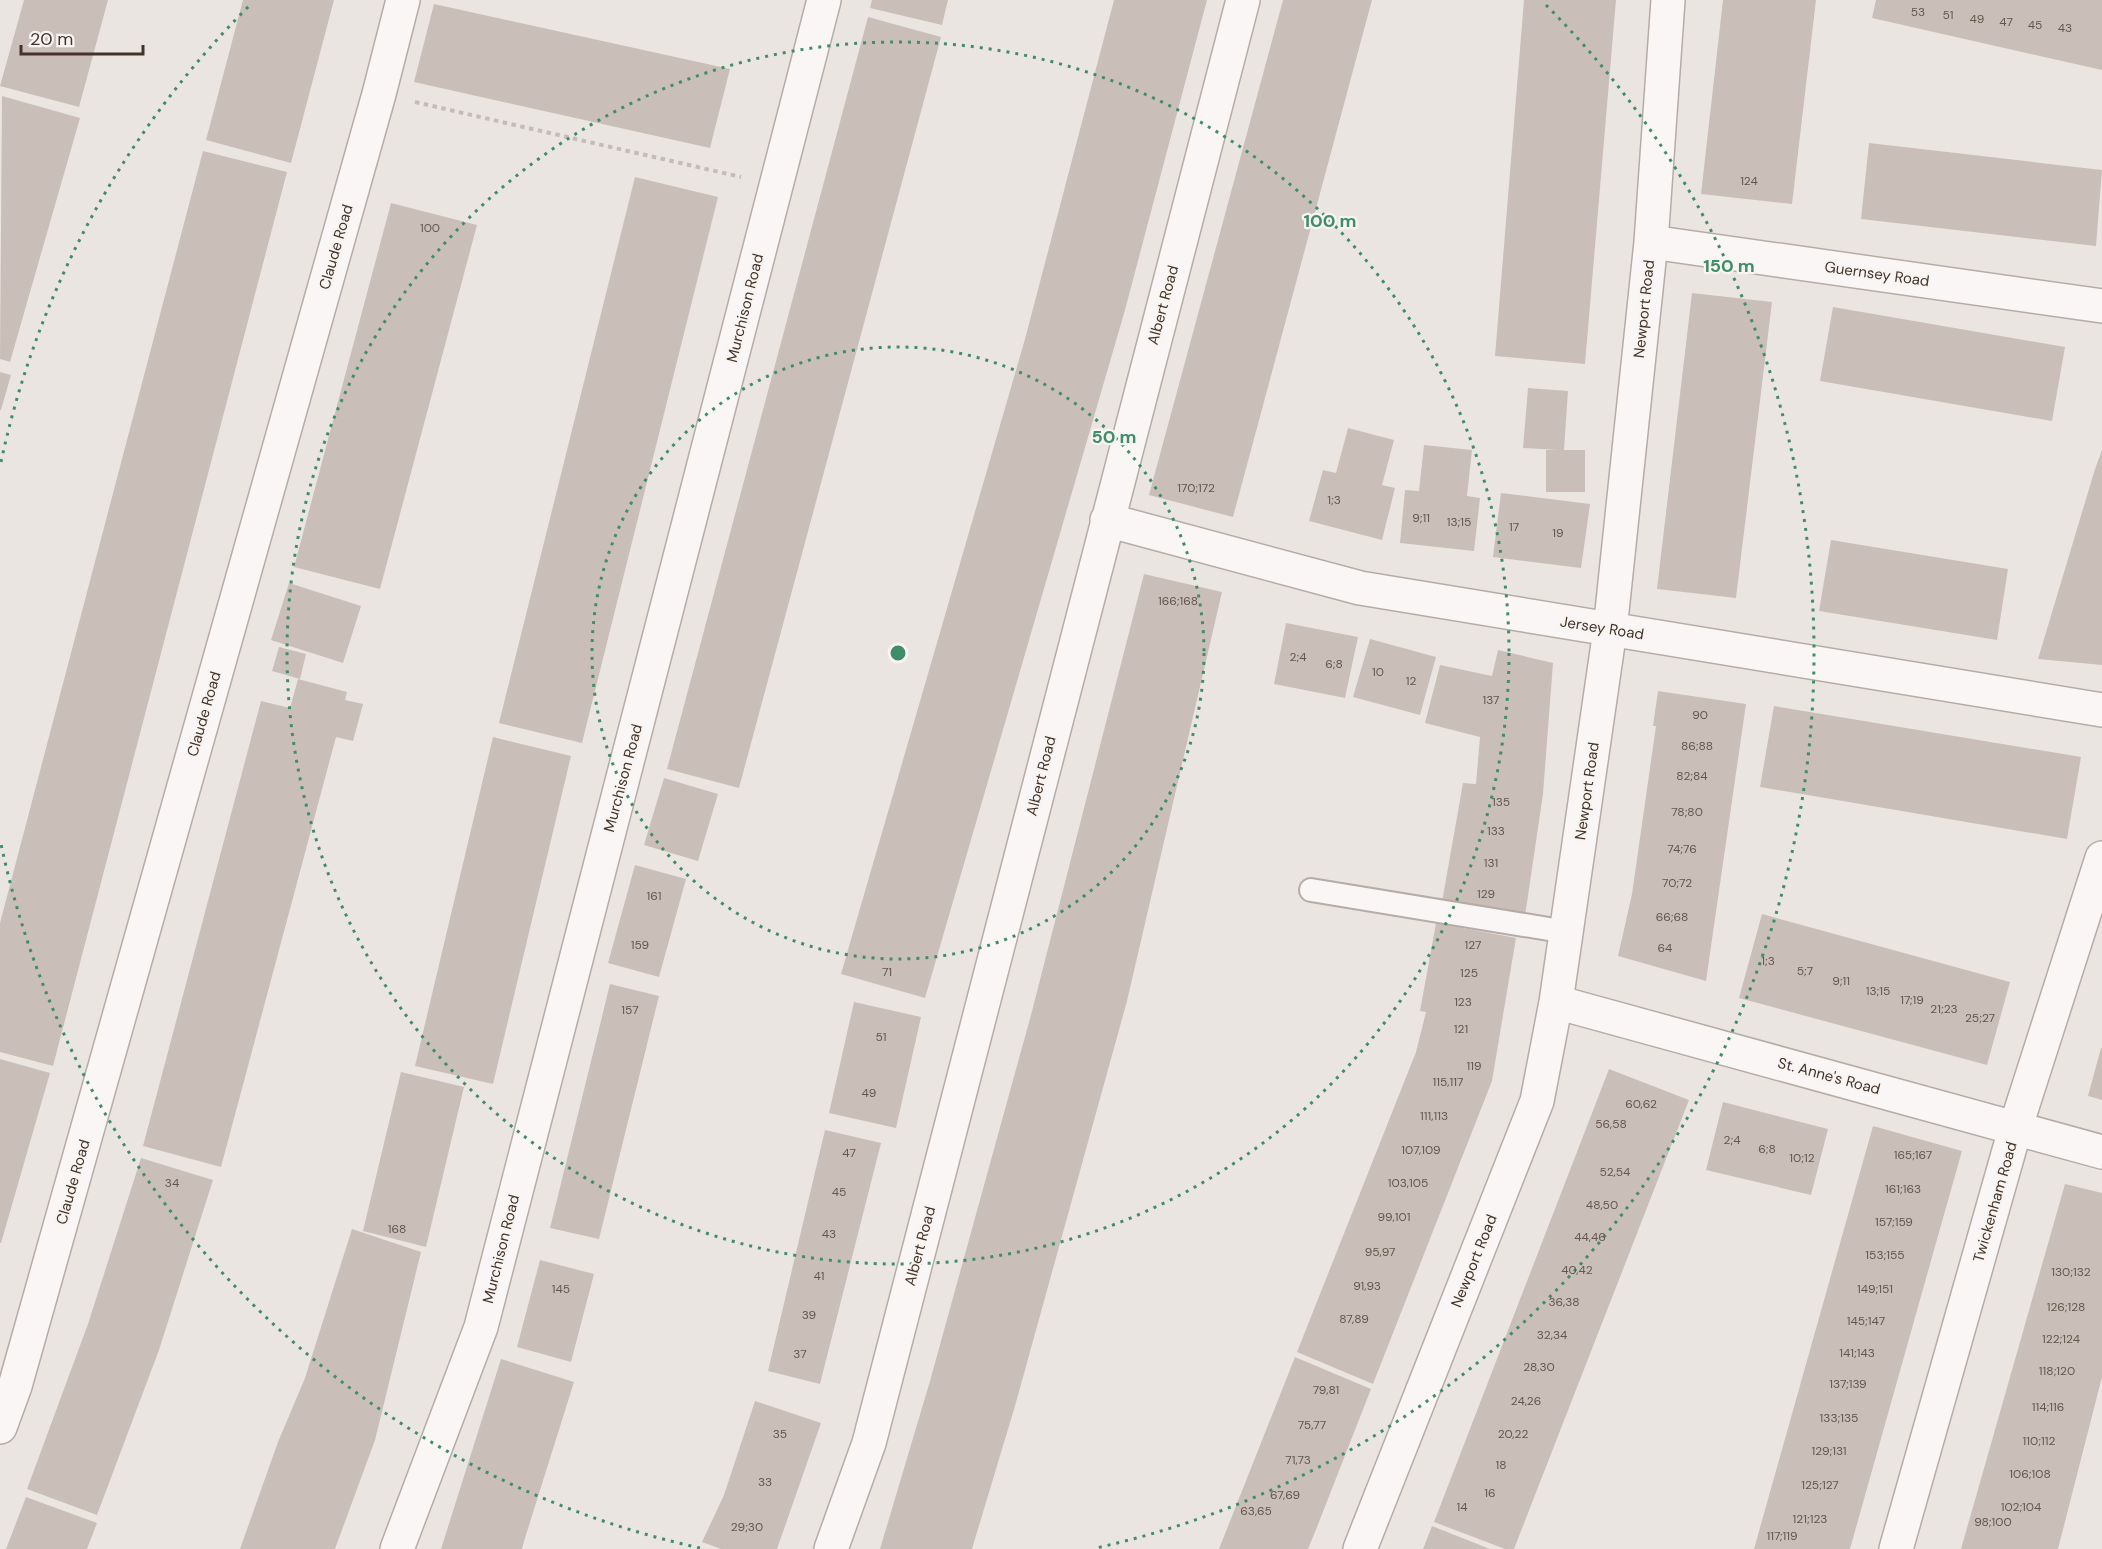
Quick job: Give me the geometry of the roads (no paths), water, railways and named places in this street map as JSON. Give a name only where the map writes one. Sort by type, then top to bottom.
[{"type":"street","name":"Claude Road","points":[[0,1427],[15,1386],[379,94],[403,0]]},
{"type":"street","name":"Murchison Road","points":[[397,1549],[481,1327],[825,0]]},
{"type":"street","name":"Albert Road","points":[[831,1549],[869,1443],[1243,0]]},
{"type":"street","name":"Newport Road","points":[[1360,1549],[1537,1101],[1556,1002],[1610,630],[1651,242],[1668,0]]},
{"type":"street","name":"Guernsey Road","points":[[1651,242],[2102,306]]},
{"type":"street","name":"Jersey Road","points":[[1107,520],[1360,588],[2102,710]]},
{"type":"street","name":"Twickenham Road","points":[[1896,1549],[2016,1126],[2102,858]]},
{"type":"street","name":"St. Anne's Road","points":[[1556,1002],[2016,1126],[2102,1152]]},
{"type":"lane","points":[[1311,890],[1566,932]]}]
